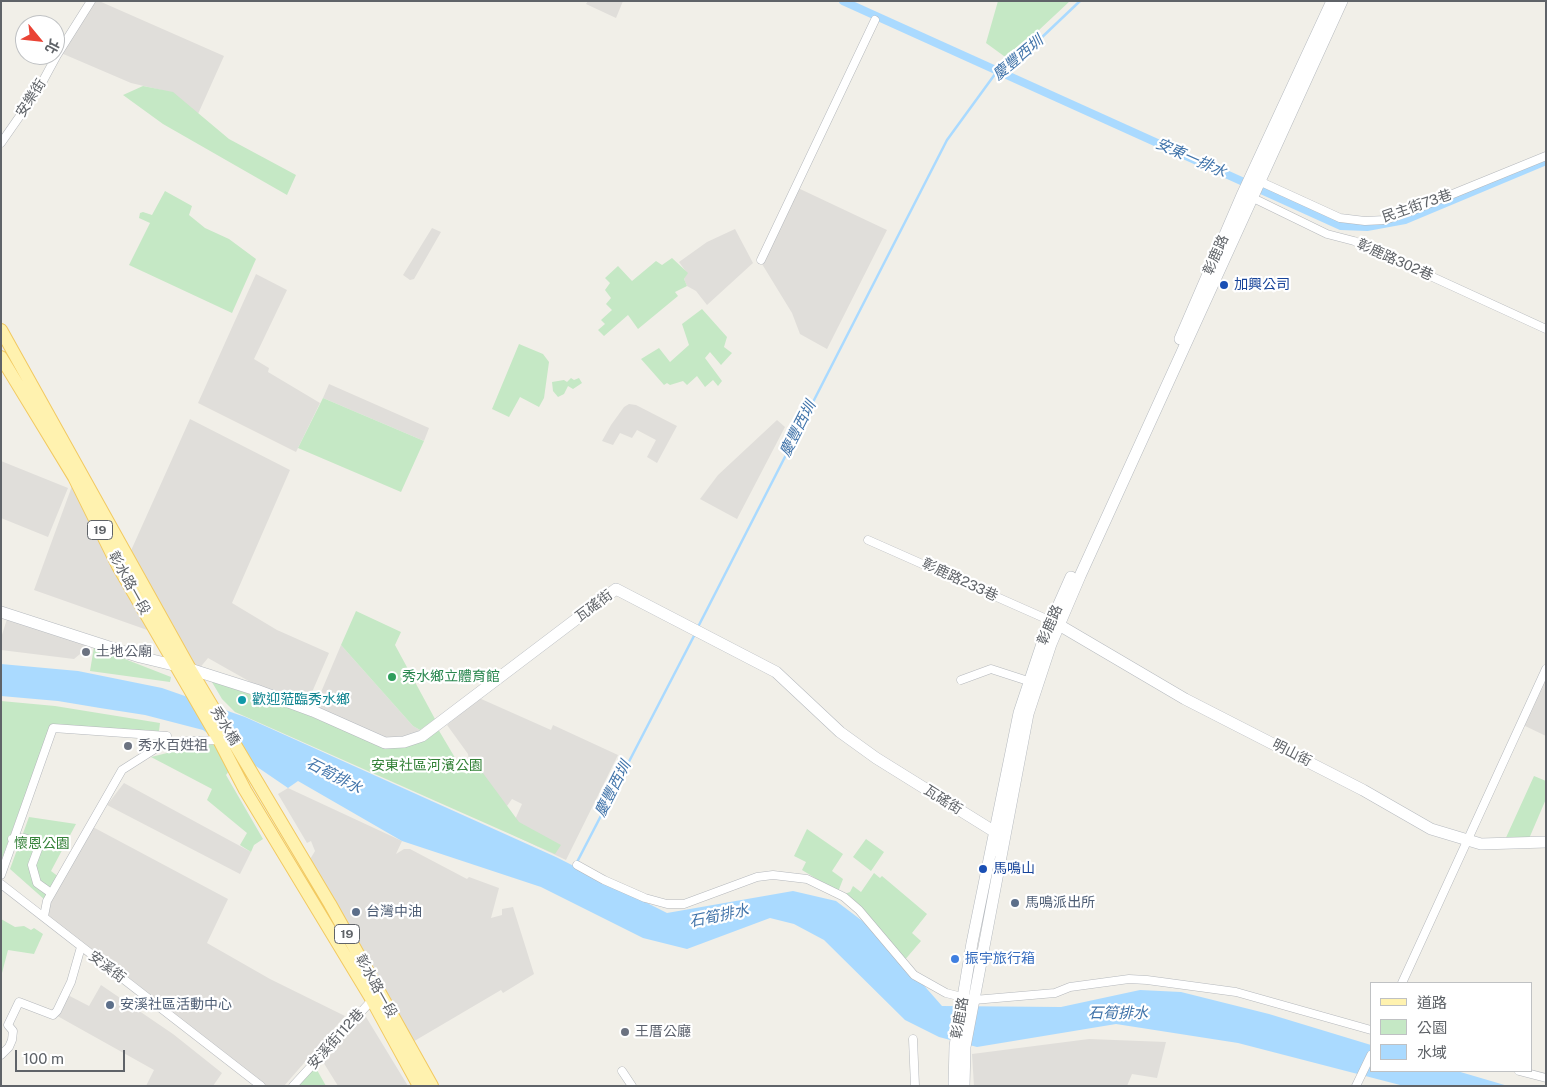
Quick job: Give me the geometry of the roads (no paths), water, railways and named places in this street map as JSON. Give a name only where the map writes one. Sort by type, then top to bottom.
[{"type":"main road","name":"彰水路一段","points":[[1,330],[184,669],[199,704]]},
{"type":"main road","name":"彰水路一段","points":[[1,357],[74,478],[118,566],[184,669]]},
{"type":"main road","name":"秀水橋","points":[[184,669],[258,783]]},
{"type":"main road","name":"秀水橋","points":[[199,704],[245,790]]},
{"type":"main road","name":"彰水路一段","points":[[258,783],[377,998],[419,1086]]},
{"type":"main road","name":"彰水路一段","points":[[245,790],[432,1086]]},
{"type":"street","name":"安樂街","points":[[1,143],[38,90],[91,1]]},
{"type":"street","points":[[1323,31],[1332,1]]},
{"type":"street","points":[[1255,179],[1323,31],[1342,1]]},
{"type":"street","points":[[761,260],[875,20]]},
{"type":"street","name":"民主街73巷","points":[[1255,179],[1340,218],[1365,222],[1385,220],[1546,156]]},
{"type":"street","name":"彰鹿路","points":[[954,1086],[969,1001],[1001,855],[1028,681],[1080,576],[1255,179]]},
{"type":"street","name":"彰鹿路302巷","points":[[1248,195],[1328,234],[1354,241],[1546,329]]},
{"type":"street","name":"彰鹿路233巷","points":[[868,540],[1056,623]]},
{"type":"street","name":"瓦磘街","points":[[184,669],[313,711],[385,743],[404,742],[422,736],[616,589],[776,672],[840,732],[876,758],[995,832]]},
{"type":"street","points":[[1,612],[184,669]]},
{"type":"street","name":"彰鹿路","points":[[969,1001],[995,832],[1023,713],[1051,644],[1056,623]]},
{"type":"street","name":"明山街","points":[[1056,623],[1185,699],[1356,786],[1418,824],[1467,842],[1498,845],[1546,842]]},
{"type":"street","points":[[961,680],[991,669],[1028,681]]},
{"type":"street","points":[[1402,982],[1546,669]]},
{"type":"street","points":[[1,875],[12,839],[53,728],[167,736],[166,742]]},
{"type":"street","points":[[44,916],[51,893],[122,770],[166,742],[219,740]]},
{"type":"street","points":[[995,832],[1001,855]]},
{"type":"street","points":[[12,839],[24,838],[38,843],[38,849],[32,865],[36,883],[51,893]]},
{"type":"street","points":[[577,865],[604,880],[667,904],[684,904],[765,876],[773,875],[807,879],[844,897],[859,910],[914,975],[946,993],[969,1001],[1055,993],[1070,987],[1129,979],[1147,980],[1236,992],[1370,1030]]},
{"type":"street","name":"安溪街","points":[[1,884],[44,916],[80,948],[261,1086]]},
{"type":"street","points":[[1,1055],[9,1047],[12,1040],[13,1031],[8,1025],[18,1002],[53,1015],[57,1011],[71,982],[80,948]]},
{"type":"street","name":"安溪街112巷","points":[[293,1086],[377,998]]},
{"type":"street","name":"彰鹿路","points":[[962,1038],[964,1086]]},
{"type":"street","points":[[913,1040],[915,1086]]},
{"type":"street","points":[[1356,1086],[1370,1056]]},
{"type":"street","points":[[622,1071],[632,1086]]},
{"type":"street","points":[[1523,1072],[1546,1078]]},
{"type":"water","name":"石筍排水","points":[[1,664],[78,671],[162,688],[245,717],[556,857],[667,913],[793,891],[836,901],[877,932],[942,1006],[1061,1007],[1140,990],[1181,992],[1269,1014],[1370,1045],[1370,1072],[1460,1072],[1508,1086],[1404,1086],[1238,1043],[1116,1024],[977,1047],[939,1037],[905,1020],[824,940],[794,924],[770,918],[687,949],[643,938],[541,887],[402,841],[298,781],[288,788],[203,730],[145,715],[58,701],[1,696]]},
{"type":"waterway","name":"安東一排水","points":[[843,1],[1341,226],[1367,227],[1405,220],[1546,161]]},
{"type":"waterway","name":"慶豐西圳","points":[[698,627],[947,140],[998,70],[1018,60],[1080,1]]},
{"type":"waterway","name":"慶豐西圳","points":[[576,864],[695,634]]},
{"type":"place","name":"加興公司","points":[[1224,285]]},
{"type":"place","name":"土地公廟","points":[[86,652]]},
{"type":"place","name":"秀水鄉立體育館","points":[[392,677]]},
{"type":"place","name":"歡迎蒞臨秀水鄉","points":[[242,700]]},
{"type":"place","name":"秀水百姓祖","points":[[128,746]]},
{"type":"place","name":"馬鳴山","points":[[983,869]]},
{"type":"place","name":"馬鳴派出所","points":[[1015,903]]},
{"type":"place","name":"台灣中油","points":[[356,912]]},
{"type":"place","name":"振宇旅行箱","points":[[955,959]]},
{"type":"place","name":"安溪社區活動中心","points":[[110,1005]]},
{"type":"place","name":"王厝公廳","points":[[625,1032]]},
{"type":"park label","name":"安東社區河濱公園","points":[[427,766]]},
{"type":"park label","name":"懷恩公園","points":[[42,844]]}]
